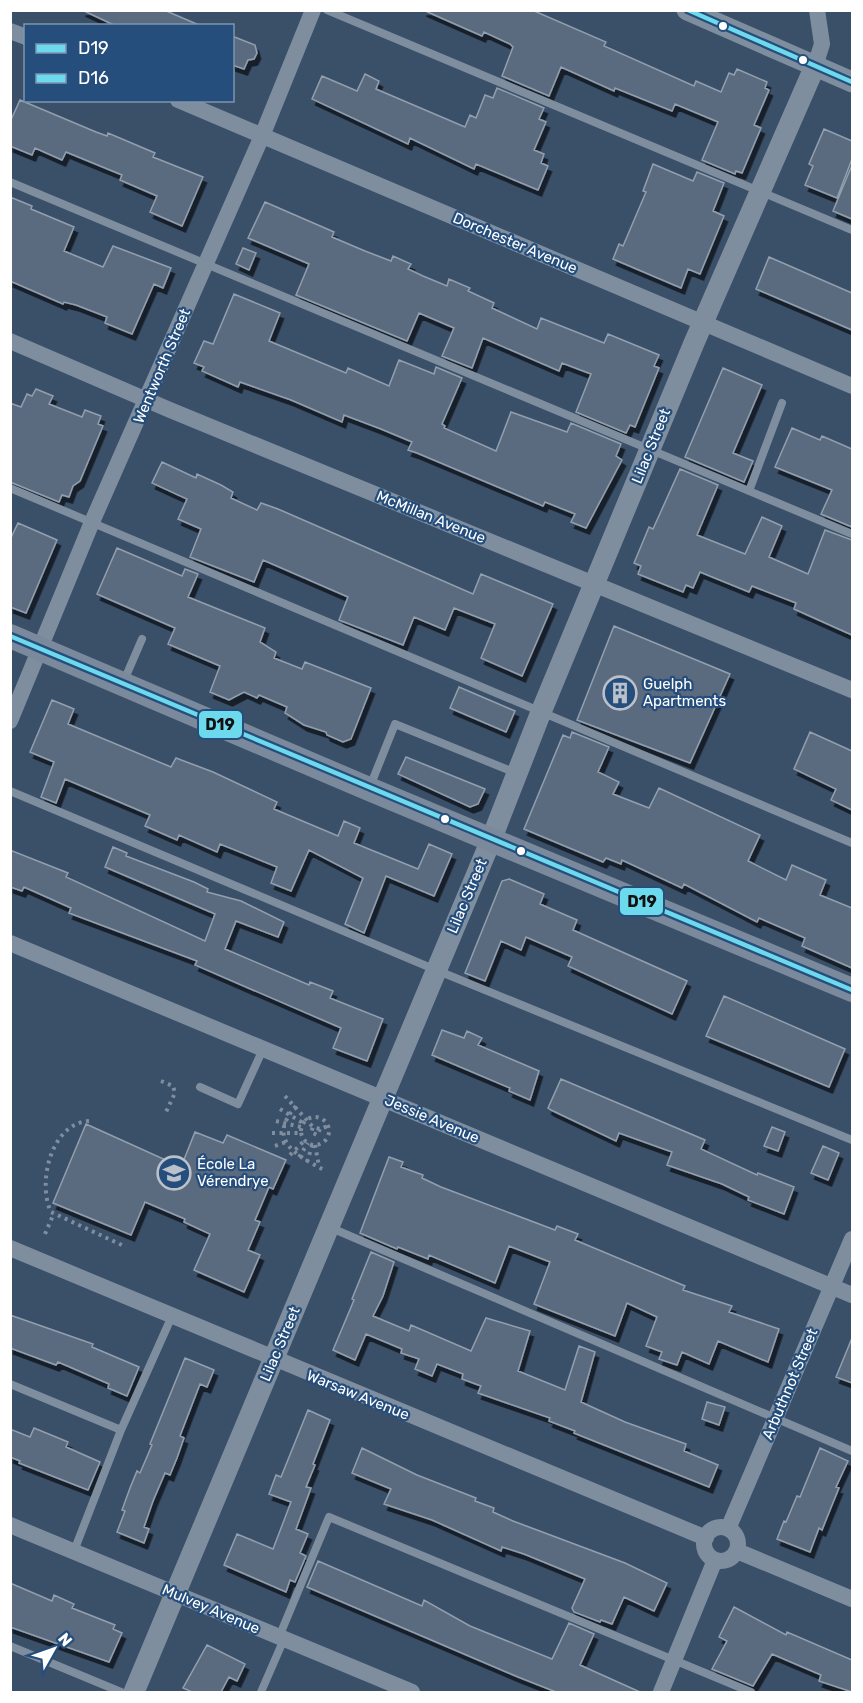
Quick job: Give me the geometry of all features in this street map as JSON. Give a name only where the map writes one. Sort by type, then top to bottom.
[{"type":"main road","points":[[10,636],[369,789],[852,990]]},
{"type":"street","name":"Wentworth Street","points":[[10,721],[92,522],[262,136],[313,10]]},
{"type":"street","points":[[687,10],[852,82]]},
{"type":"street","points":[[815,66],[822,44],[817,10]]},
{"type":"street","name":"Lilac Street","points":[[134,1692],[491,840],[516,772],[649,450],[759,190],[815,66]]},
{"type":"street","name":"Dorchester Avenue","points":[[183,102],[852,386]]},
{"type":"street","name":"McMillan Avenue","points":[[10,341],[852,690]]},
{"type":"street","name":"Jessie Avenue","points":[[10,943],[852,1295]]},
{"type":"street","name":"Arbuthnot Street","points":[[728,1529],[852,1239]]},
{"type":"street","name":"Warsaw Avenue","points":[[10,1248],[274,1360],[706,1538]]},
{"type":"street","name":"Mulvey Avenue","points":[[10,1525],[412,1692]]},
{"type":"street","points":[[728,1529],[738,1541],[737,1551],[726,1561],[715,1560],[705,1548],[706,1538],[713,1530],[728,1529]]},
{"type":"street","points":[[737,1551],[852,1599]]},
{"type":"street","points":[[661,1692],[715,1560]]},
{"type":"lane","points":[[327,10],[852,230]]},
{"type":"lane","points":[[10,182],[852,534]]},
{"type":"lane","points":[[749,491],[783,404]]},
{"type":"lane","points":[[10,488],[852,843]]},
{"type":"lane","points":[[123,683],[142,639]]},
{"type":"lane","points":[[369,789],[395,724],[516,772]]},
{"type":"lane","points":[[10,791],[436,970],[852,1140]]},
{"type":"lane","points":[[200,1087],[238,1104],[263,1048]]},
{"type":"lane","points":[[329,1227],[852,1451]]},
{"type":"lane","points":[[74,1551],[121,1430],[172,1316]]},
{"type":"lane","points":[[10,1384],[121,1430]]},
{"type":"lane","points":[[261,1692],[329,1517],[751,1692]]},
{"type":"lane","points":[[10,1646],[121,1692]]},
{"type":"path","points":[[161,1081],[173,1086],[175,1093],[166,1112]]},
{"type":"path","points":[[285,1096],[308,1118],[313,1127],[311,1132],[316,1135]]},
{"type":"path","points":[[296,1106],[288,1114],[285,1123],[286,1142],[291,1153],[324,1170]]},
{"type":"path","points":[[280,1109],[302,1125]]},
{"type":"path","points":[[291,1153],[326,1140],[330,1134],[328,1126],[322,1119],[315,1116],[308,1118],[302,1125],[301,1133]]},
{"type":"path","points":[[89,1121],[79,1121],[63,1135],[50,1162],[45,1193],[54,1213],[126,1247]]},
{"type":"path","points":[[276,1121],[302,1125]]},
{"type":"path","points":[[307,1162],[316,1135],[320,1129],[328,1126]]},
{"type":"path","points":[[313,1127],[320,1129]]},
{"type":"path","points":[[272,1132],[301,1133],[312,1144],[319,1167]]},
{"type":"path","points":[[276,1146],[286,1142]]},
{"type":"path","points":[[299,1157],[312,1144]]},
{"type":"path","points":[[45,1234],[54,1213]]},
{"type":"building","points":[[82,10],[164,10],[197,24],[112,24]]},
{"type":"building","points":[[423,10],[532,10],[606,42],[604,46],[694,86],[696,81],[721,92],[729,73],[734,75],[737,69],[767,82],[765,88],[769,90],[754,125],[761,128],[742,173],[736,171],[735,174],[702,160],[718,122],[675,104],[672,111],[615,88],[614,91],[561,67],[549,96],[502,76],[513,47],[510,44],[484,32],[482,36]]},
{"type":"building","points":[[234,37],[255,45],[257,53],[254,59],[248,60],[244,69],[234,66]]},
{"type":"building","points":[[365,74],[379,81],[376,89],[465,127],[470,115],[476,118],[485,95],[493,98],[497,88],[544,108],[539,119],[546,122],[534,150],[544,154],[541,163],[548,166],[538,190],[476,164],[474,169],[410,138],[408,144],[312,99],[322,76],[357,91]]},
{"type":"building","points":[[20,100],[96,132],[107,136],[108,133],[155,153],[153,157],[203,177],[182,226],[150,212],[157,196],[120,180],[122,175],[66,152],[62,160],[35,148],[32,155],[10,146],[10,122]]},
{"type":"building","points":[[824,129],[852,141],[852,159],[837,198],[805,185],[813,166],[809,164]]},
{"type":"building","points":[[653,164],[693,181],[697,172],[724,183],[713,211],[724,216],[700,274],[688,269],[681,288],[613,259],[619,244],[623,246],[646,192],[643,191]]},
{"type":"building","points":[[852,165],[852,219],[833,211]]},
{"type":"building","points":[[10,197],[32,206],[31,209],[74,227],[64,251],[103,267],[113,246],[171,268],[163,288],[154,284],[132,334],[105,323],[107,317],[76,305],[64,302],[63,304],[10,281]]},
{"type":"building","points":[[265,202],[334,232],[332,237],[391,261],[393,256],[411,264],[408,269],[423,276],[447,286],[449,279],[470,288],[468,291],[494,303],[492,308],[537,329],[541,318],[604,343],[608,334],[659,355],[654,366],[659,368],[635,427],[630,425],[626,433],[576,412],[591,374],[562,363],[559,371],[483,338],[472,368],[442,356],[454,328],[419,313],[407,341],[296,295],[309,264],[248,238]]},
{"type":"building","points":[[243,248],[256,253],[249,270],[236,264]]},
{"type":"building","points":[[769,257],[852,293],[852,330],[756,289]]},
{"type":"building","points":[[234,294],[280,313],[269,341],[346,373],[348,368],[389,386],[399,360],[434,374],[436,367],[462,378],[442,424],[444,428],[496,451],[511,412],[567,432],[571,423],[621,444],[616,456],[622,460],[586,528],[571,522],[575,514],[545,502],[543,506],[408,450],[412,442],[381,429],[344,415],[342,422],[291,400],[240,382],[238,387],[202,371],[204,367],[194,363],[204,341],[213,344]]},
{"type":"building","points":[[723,368],[762,385],[733,453],[753,461],[744,482],[685,457]]},
{"type":"building","points":[[36,389],[53,396],[49,404],[82,417],[85,410],[101,416],[98,424],[103,426],[80,481],[73,486],[69,497],[62,495],[59,502],[10,482],[10,403],[21,407],[27,394],[32,396]]},
{"type":"building","points":[[792,428],[820,440],[822,436],[852,449],[852,527],[821,514],[832,490],[775,467]]},
{"type":"building","points":[[162,462],[196,478],[197,474],[221,485],[233,492],[231,498],[257,510],[261,503],[278,509],[473,594],[481,574],[553,604],[522,676],[481,658],[495,624],[454,608],[445,630],[414,617],[403,645],[339,620],[348,597],[263,560],[254,582],[190,557],[201,529],[178,519],[187,499],[152,483]]},
{"type":"building","points":[[680,469],[718,485],[697,535],[745,554],[762,517],[782,526],[769,557],[808,574],[825,530],[852,540],[852,635],[794,609],[796,603],[752,586],[749,592],[700,572],[693,588],[686,585],[683,592],[638,574],[641,566],[634,563],[649,527],[653,529]]},
{"type":"building","points":[[18,523],[57,540],[26,613],[10,607],[10,540]]},
{"type":"building","points":[[117,548],[182,576],[185,569],[198,574],[188,597],[265,628],[260,642],[276,652],[274,658],[302,669],[305,662],[371,688],[351,739],[343,742],[327,735],[326,732],[304,725],[285,713],[287,707],[259,695],[257,698],[244,692],[229,700],[210,692],[220,666],[168,644],[175,628],[97,594]]},
{"type":"building","name":"Guelph Apartments","points":[[614,626],[730,674],[690,763],[577,720]]},
{"type":"building","points":[[459,687],[515,711],[506,732],[450,708]]},
{"type":"building","points":[[52,700],[74,709],[68,724],[171,767],[176,758],[213,772],[277,802],[274,809],[338,836],[344,821],[360,828],[354,843],[418,869],[429,844],[452,854],[434,896],[386,876],[364,933],[345,924],[363,878],[309,850],[291,891],[271,883],[277,867],[220,844],[217,852],[179,835],[177,840],[145,826],[150,815],[65,779],[56,803],[41,797],[54,762],[30,752]]},
{"type":"building","points":[[572,732],[609,747],[598,772],[619,782],[613,794],[649,808],[659,788],[760,835],[748,861],[786,880],[792,865],[826,880],[820,895],[852,908],[852,968],[802,946],[805,938],[759,918],[757,922],[684,884],[682,888],[622,860],[621,864],[606,858],[603,862],[524,829],[563,735],[570,738]]},
{"type":"building","points":[[810,732],[852,751],[852,810],[831,800],[836,789],[794,769]]},
{"type":"building","points":[[406,757],[485,789],[478,804],[470,807],[398,774]]},
{"type":"building","points":[[113,847],[127,853],[126,856],[194,882],[208,889],[207,892],[241,901],[284,922],[278,937],[236,921],[225,949],[309,985],[310,982],[333,991],[330,998],[383,1019],[367,1061],[333,1048],[341,1028],[195,965],[197,961],[69,913],[71,908],[24,887],[22,891],[10,887],[10,850],[68,873],[66,877],[205,941],[215,914],[105,867]]},
{"type":"building","points":[[509,879],[544,894],[540,904],[577,920],[573,930],[687,981],[672,1014],[568,966],[572,957],[526,937],[521,950],[501,941],[485,981],[465,973],[502,881]]},
{"type":"building","points":[[724,996],[845,1049],[829,1087],[706,1036]]},
{"type":"building","points":[[442,1030],[464,1038],[467,1031],[482,1038],[478,1045],[539,1071],[530,1100],[509,1091],[510,1088],[432,1055]]},
{"type":"building","points":[[561,1079],[705,1140],[701,1149],[757,1175],[758,1173],[794,1187],[784,1214],[748,1200],[749,1197],[722,1184],[667,1165],[672,1152],[619,1133],[616,1141],[551,1110],[548,1108]]},
{"type":"building","points":[[86,1124],[181,1167],[195,1132],[223,1143],[227,1135],[286,1160],[273,1189],[269,1187],[255,1220],[260,1222],[248,1250],[260,1255],[244,1292],[194,1270],[210,1234],[184,1222],[185,1219],[145,1202],[131,1235],[53,1203]]},
{"type":"building","points":[[772,1127],[785,1132],[778,1151],[764,1146]]},
{"type":"building","points":[[823,1146],[839,1153],[828,1180],[811,1173]]},
{"type":"building","points":[[389,1157],[403,1162],[401,1167],[423,1175],[422,1178],[441,1187],[555,1230],[557,1226],[578,1234],[575,1240],[685,1286],[683,1290],[732,1306],[729,1312],[779,1329],[768,1362],[718,1341],[709,1364],[682,1352],[677,1365],[659,1359],[662,1352],[646,1346],[657,1317],[627,1303],[615,1336],[534,1304],[550,1262],[509,1246],[495,1283],[429,1255],[428,1259],[360,1233]]},
{"type":"building","points":[[371,1252],[394,1262],[383,1296],[373,1316],[409,1331],[411,1325],[471,1351],[486,1318],[530,1331],[518,1371],[565,1390],[579,1346],[595,1352],[581,1402],[625,1422],[686,1444],[684,1451],[718,1465],[709,1487],[574,1433],[575,1431],[549,1421],[550,1418],[478,1393],[481,1386],[462,1379],[463,1374],[437,1364],[432,1376],[415,1369],[419,1359],[401,1353],[402,1349],[366,1334],[355,1360],[333,1350]]},
{"type":"building","points":[[10,1315],[93,1344],[92,1347],[139,1367],[127,1396],[108,1388],[109,1384],[58,1362],[56,1365],[10,1348]]},
{"type":"building","points":[[852,1338],[852,1383],[836,1377]]},
{"type":"building","points":[[185,1358],[214,1370],[207,1387],[200,1384],[180,1436],[184,1438],[177,1458],[170,1475],[165,1473],[153,1501],[144,1527],[149,1529],[144,1543],[117,1532],[130,1488],[137,1471],[140,1473],[152,1445],[150,1444]]},
{"type":"building","points":[[707,1402],[725,1407],[719,1425],[702,1419]]},
{"type":"building","points":[[308,1410],[330,1420],[313,1464],[315,1465],[306,1487],[311,1488],[296,1529],[308,1534],[300,1553],[306,1556],[295,1582],[290,1580],[286,1592],[224,1565],[237,1534],[273,1549],[291,1502],[269,1494],[276,1475],[281,1477]]},
{"type":"building","points":[[34,1428],[68,1442],[66,1447],[100,1462],[88,1490],[19,1463],[20,1461],[10,1457],[10,1429],[30,1437]]},
{"type":"building","points":[[362,1448],[417,1475],[476,1498],[475,1501],[494,1508],[493,1512],[513,1521],[625,1563],[667,1583],[654,1611],[624,1597],[612,1624],[574,1612],[572,1608],[585,1579],[524,1554],[502,1547],[501,1551],[432,1520],[384,1504],[391,1489],[352,1473]]},
{"type":"building","points":[[820,1448],[848,1461],[836,1487],[839,1488],[822,1530],[819,1528],[810,1552],[777,1539],[797,1496],[800,1497]]},
{"type":"building","points":[[318,1561],[422,1606],[424,1600],[470,1626],[552,1659],[569,1623],[594,1634],[580,1665],[640,1692],[556,1692],[518,1677],[307,1587]]},
{"type":"building","points":[[10,1583],[52,1601],[54,1595],[74,1604],[72,1608],[115,1625],[113,1629],[122,1633],[109,1662],[10,1627]]},
{"type":"building","points":[[734,1607],[786,1635],[787,1632],[852,1660],[852,1692],[819,1681],[821,1675],[772,1654],[753,1686],[712,1669],[727,1641],[719,1637]]},
{"type":"building","points":[[207,1645],[245,1664],[237,1681],[229,1677],[221,1692],[192,1692],[183,1688]]},
{"type":"transit line","name":"D16","points":[[688,10],[852,82]]},
{"type":"transit line","name":"D19","points":[[10,636],[852,990]]},
{"type":"place","name":"Guelph Apartments","points":[[620,693]]},
{"type":"place","name":"École La Vérendrye","points":[[174,1173]]}]
